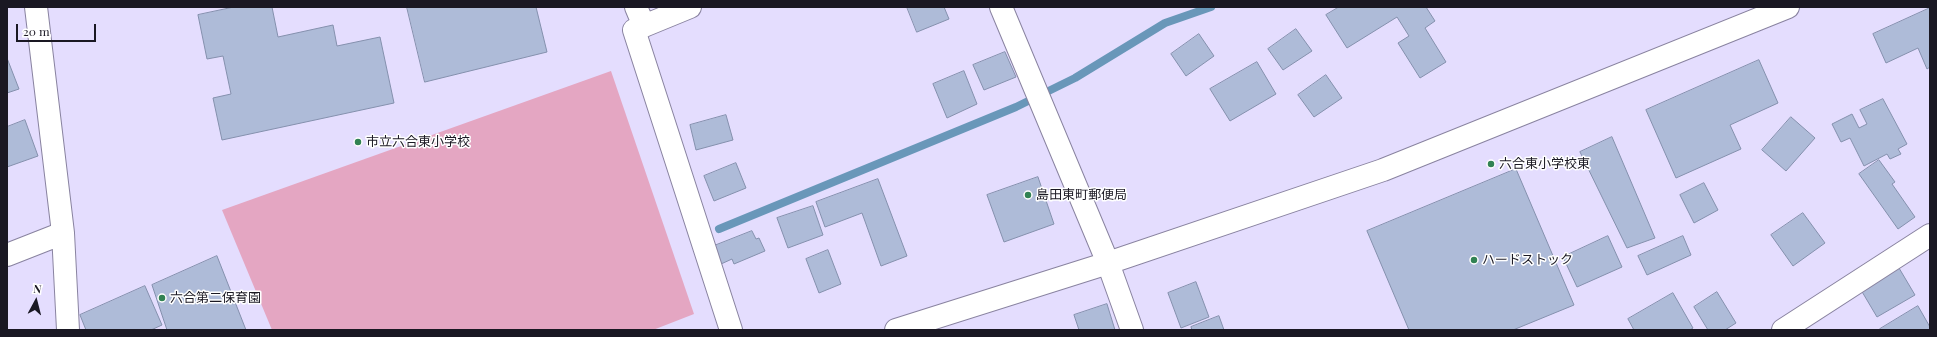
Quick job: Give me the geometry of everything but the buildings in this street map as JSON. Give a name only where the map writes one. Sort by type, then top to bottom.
[{"type":"street","points":[[36,7],[63,233],[68,330]]},
{"type":"street","points":[[690,7],[640,17],[634,30],[731,330]]},
{"type":"street","points":[[1001,7],[1108,263],[1132,330]]},
{"type":"street","points":[[896,330],[1108,263],[1383,170],[1788,7]]},
{"type":"street","points":[[7,255],[63,233]]},
{"type":"street","points":[[1783,330],[1930,236]]},
{"type":"shaded area","points":[[611,71],[694,314],[653,330],[272,330],[222,210]]},
{"type":"waterway","points":[[719,229],[1016,107],[1075,78],[1165,23],[1211,7]]},
{"type":"place","name":"市立六合東小学校","points":[[358,142]]},
{"type":"place","name":"六合東小学校東","points":[[1491,164]]},
{"type":"place","name":"島田東町郵便局","points":[[1028,195]]},
{"type":"place","name":"ハードストック","points":[[1474,260]]},
{"type":"place","name":"六合第二保育園","points":[[162,298]]}]
